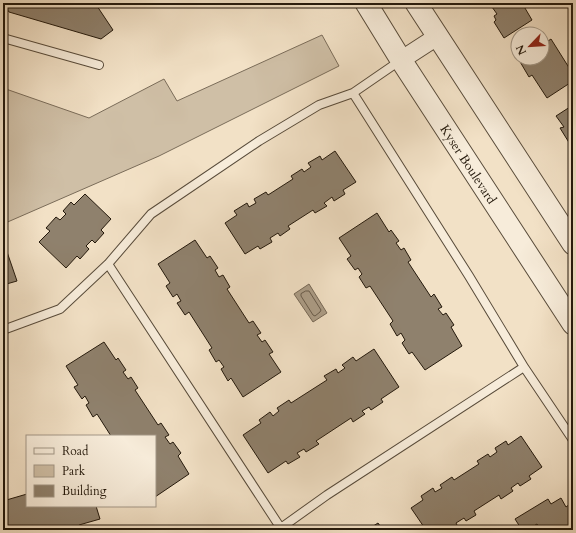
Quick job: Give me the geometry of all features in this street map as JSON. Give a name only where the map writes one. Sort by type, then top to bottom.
[{"type":"street","name":"Kyser Boulevard","points":[[366,3],[401,60],[573,324]]},
{"type":"street","points":[[416,3],[573,244]]},
{"type":"street","points":[[401,60],[438,36]]},
{"type":"lane","points":[[3,38],[99,65]]},
{"type":"lane","points":[[3,330],[60,310],[108,264],[151,214],[272,133],[319,106],[353,93],[401,60]]},
{"type":"lane","points":[[353,93],[469,276],[524,367],[573,440]]},
{"type":"lane","points":[[108,264],[280,529],[328,495],[524,367]]},
{"type":"green space","points":[[322,35],[339,66],[159,156],[3,224],[3,88],[89,118],[164,79],[177,101]]},
{"type":"water","points":[[309,284],[327,313],[313,322],[294,294]]},
{"type":"building","points":[[3,3],[95,3],[113,30],[101,39],[9,12]]},
{"type":"building","points":[[499,3],[522,3],[532,20],[523,26],[510,26],[510,34],[504,38],[494,22],[496,20],[494,16],[497,14],[492,7]]},
{"type":"building","points":[[551,39],[573,74],[573,81],[547,98],[532,75],[529,77],[523,66],[550,66]]},
{"type":"building","points":[[573,105],[573,149],[560,128],[564,127],[556,116]]},
{"type":"building","points":[[335,151],[356,182],[343,190],[345,194],[334,201],[332,197],[324,203],[327,206],[315,213],[313,210],[288,226],[290,229],[280,236],[278,233],[270,238],[272,242],[260,249],[258,246],[245,254],[225,223],[237,215],[234,211],[247,203],[249,207],[256,203],[254,199],[266,192],[268,195],[293,179],[291,176],[302,169],[304,172],[311,167],[308,163],[320,156],[322,160]]},
{"type":"building","points":[[85,194],[111,219],[101,230],[104,233],[95,243],[92,240],[86,246],[89,249],[80,259],[77,256],[66,268],[39,242],[50,231],[46,228],[56,217],[60,220],[66,214],[63,211],[71,202],[74,205]]},
{"type":"building","points":[[377,213],[389,232],[391,230],[399,241],[396,243],[401,250],[404,248],[411,260],[408,262],[431,297],[434,294],[442,307],[438,309],[443,315],[446,313],[454,325],[451,327],[462,346],[425,370],[412,352],[409,354],[402,343],[405,340],[401,333],[397,336],[390,324],[393,321],[370,286],[366,288],[359,277],[362,274],[358,268],[355,270],[347,259],[351,256],[339,238]]},
{"type":"building","points":[[195,240],[207,258],[210,256],[218,268],[215,270],[219,277],[223,275],[230,287],[227,289],[249,323],[253,321],[261,333],[257,335],[262,342],[265,340],[273,352],[269,354],[281,372],[243,397],[231,378],[228,381],[221,369],[224,367],[219,360],[216,362],[209,350],[212,348],[189,312],[185,315],[177,303],[181,301],[177,294],[173,297],[166,286],[170,283],[158,264]]},
{"type":"building","points":[[3,246],[5,246],[17,281],[3,285]]},
{"type":"building","points":[[104,342],[116,360],[118,358],[126,370],[123,372],[128,379],[131,377],[138,388],[135,390],[158,425],[161,423],[169,435],[165,437],[170,444],[173,442],[181,453],[178,456],[189,474],[156,496],[156,435],[110,435],[97,414],[93,417],[86,405],[89,403],[85,396],[82,399],[74,387],[78,385],[66,366]]},
{"type":"building","points":[[374,349],[399,387],[381,399],[383,402],[371,410],[369,407],[362,411],[365,414],[353,422],[351,418],[316,441],[319,444],[306,452],[304,449],[297,453],[300,457],[288,464],[286,461],[268,473],[243,435],[261,423],[259,420],[270,412],[273,416],[279,411],[277,408],[289,400],[291,403],[327,380],[324,376],[336,369],[338,373],[345,368],[342,365],[353,357],[356,361]]},
{"type":"building","points":[[521,436],[542,467],[529,476],[531,479],[520,486],[518,483],[511,488],[513,491],[501,499],[499,495],[474,511],[476,515],[466,521],[464,518],[456,523],[458,527],[453,530],[426,530],[411,508],[423,500],[421,496],[433,488],[435,492],[442,488],[440,485],[452,477],[454,480],[479,464],[477,461],[488,454],[490,457],[497,452],[495,448],[506,441],[508,445]]},
{"type":"building","points":[[26,494],[26,507],[96,507],[100,519],[79,525],[80,529],[78,530],[3,530],[3,501]]},
{"type":"building","points":[[561,498],[566,507],[570,504],[573,508],[572,530],[541,530],[537,524],[527,530],[522,530],[515,519],[548,499],[551,504]]},
{"type":"building","points":[[378,523],[383,530],[367,530]]}]
